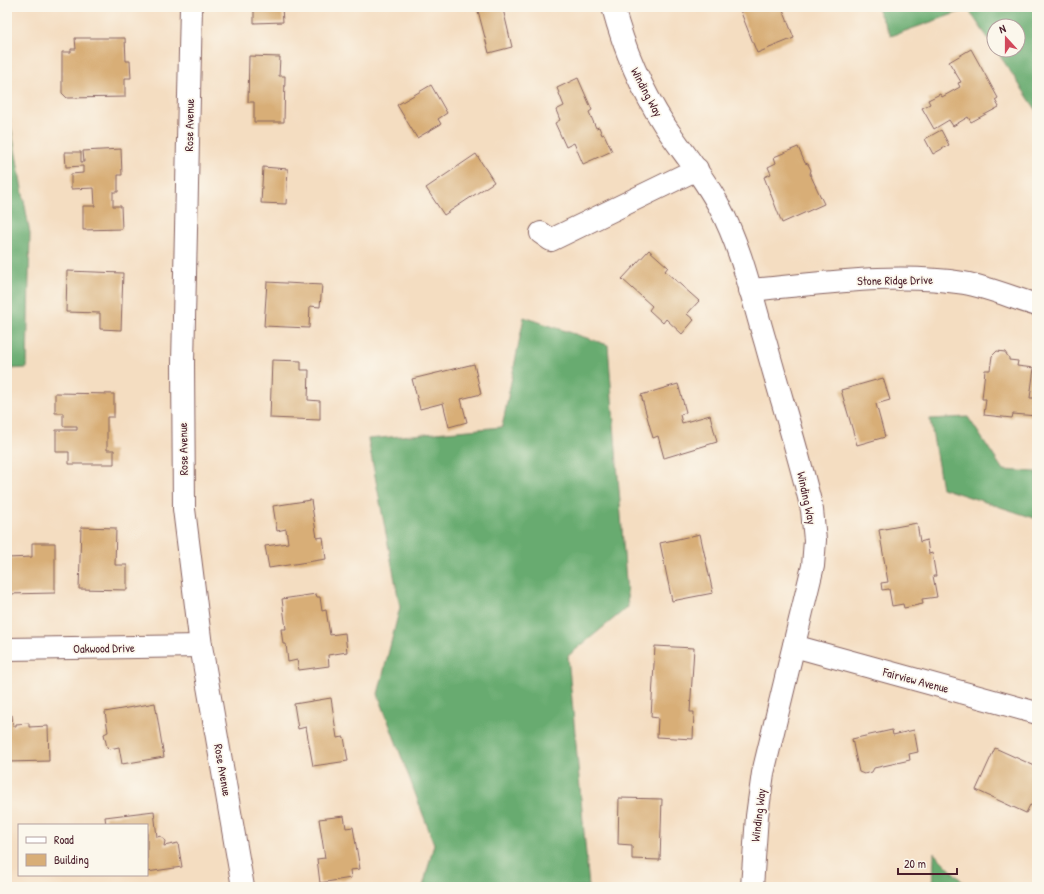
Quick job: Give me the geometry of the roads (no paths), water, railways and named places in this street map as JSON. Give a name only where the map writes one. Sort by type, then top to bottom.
[{"type":"street","name":"Rose Avenue","points":[[192,7],[182,438],[184,509],[201,646],[243,887]]},
{"type":"street","name":"Winding Way","points":[[613,7],[625,48],[645,91],[665,126],[697,169],[719,207],[734,241],[750,290],[812,510],[815,540],[813,566],[764,773],[757,816],[752,887]]},
{"type":"street","points":[[541,233],[551,240],[697,169]]},
{"type":"street","name":"Stone Ridge Drive","points":[[750,290],[863,280],[927,278],[966,283],[1037,305]]},
{"type":"street","name":"Oakwood Drive","points":[[7,649],[201,646]]},
{"type":"street","name":"Fairview Avenue","points":[[794,646],[1037,713]]}]
